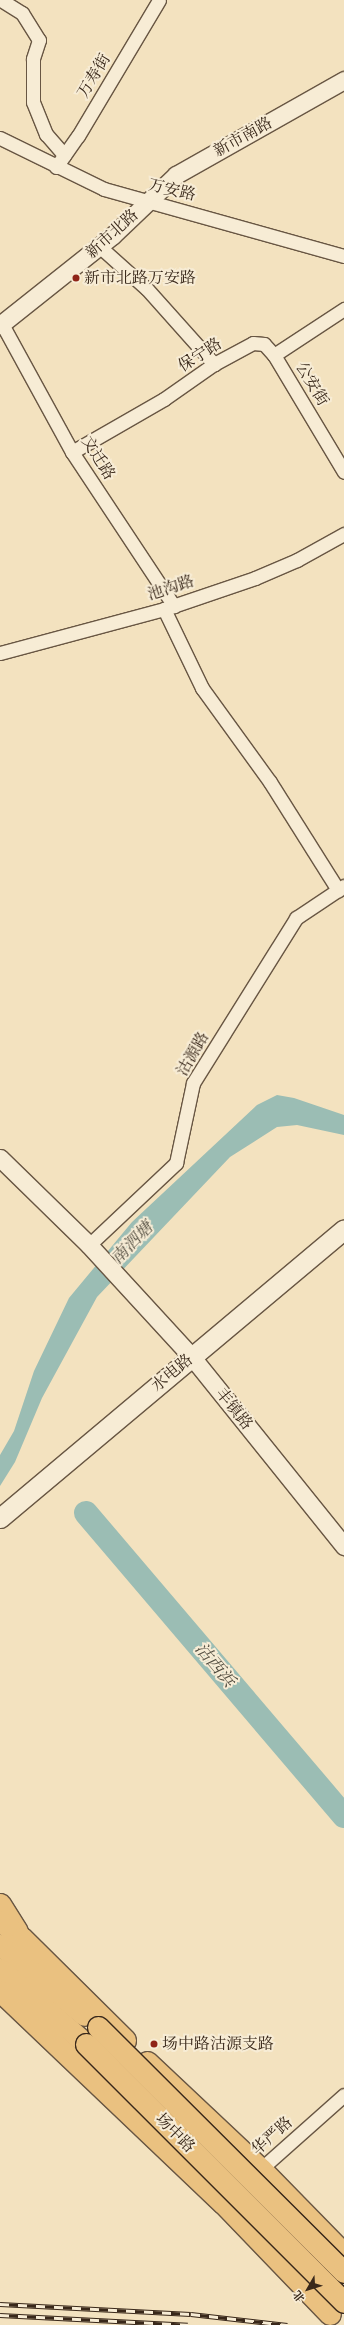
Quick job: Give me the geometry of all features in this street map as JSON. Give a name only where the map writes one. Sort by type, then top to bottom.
[{"type":"main road","name":"水电路","points":[[0,1518],[344,1229]]},
{"type":"main road","points":[[0,1904],[22,1938]]},
{"type":"main road","name":"场中路","points":[[0,1921],[22,1938],[260,2169],[344,2254]]},
{"type":"main road","name":"场中路","points":[[0,1945],[92,2036],[344,2272]]},
{"type":"main road","name":"场中路","points":[[0,1969],[92,2036],[336,2312]]},
{"type":"main road","name":"场中路","points":[[0,1991],[336,2312]]},
{"type":"street","points":[[1,0],[22,13],[39,40],[32,59],[34,102],[46,134],[64,155]]},
{"type":"street","name":"万寿街","points":[[56,167],[159,0]]},
{"type":"street","name":"新市南路","points":[[148,201],[176,175],[344,80]]},
{"type":"street","name":"万安路","points":[[0,138],[56,167],[104,189],[196,212],[344,256]]},
{"type":"street","name":"新市北路","points":[[1,324],[99,246],[148,201]]},
{"type":"street","points":[[99,246],[147,288],[214,364]]},
{"type":"street","points":[[274,355],[344,309]]},
{"type":"street","name":"文迁路","points":[[1,324],[72,452],[169,608],[202,688],[270,782],[341,888]]},
{"type":"street","name":"保宁路","points":[[72,452],[164,399],[214,364],[253,343],[264,344],[274,355]]},
{"type":"street","name":"公安街","points":[[274,355],[344,472]]},
{"type":"street","name":"池沟路","points":[[0,653],[169,608],[255,578],[297,560],[344,534]]},
{"type":"street","name":"沽源路","points":[[93,1249],[176,1163],[194,1083],[296,918],[341,888]]},
{"type":"street","points":[[0,1158],[93,1249]]},
{"type":"street","name":"丰镇路","points":[[93,1249],[192,1357],[344,1546]]},
{"type":"street","name":"华严路","points":[[223,2203],[344,2095]]},
{"type":"water","name":"南泗塘","points":[[277,1095],[294,1098],[344,1115],[344,1135],[297,1125],[277,1127],[230,1157],[97,1297],[42,1398],[15,1462],[0,1486],[0,1455],[14,1431],[34,1371],[69,1298],[132,1222],[257,1105]]},
{"type":"waterway","name":"沽西浜","points":[[86,1513],[344,1816]]},
{"type":"railway","points":[[0,2304],[191,2314],[287,2325]]},
{"type":"railway","points":[[0,2315],[188,2325]]},
{"type":"place","name":"新市北路万安路","points":[[76,278]]},
{"type":"place","name":"场中路沽源支路","points":[[154,2044]]}]
